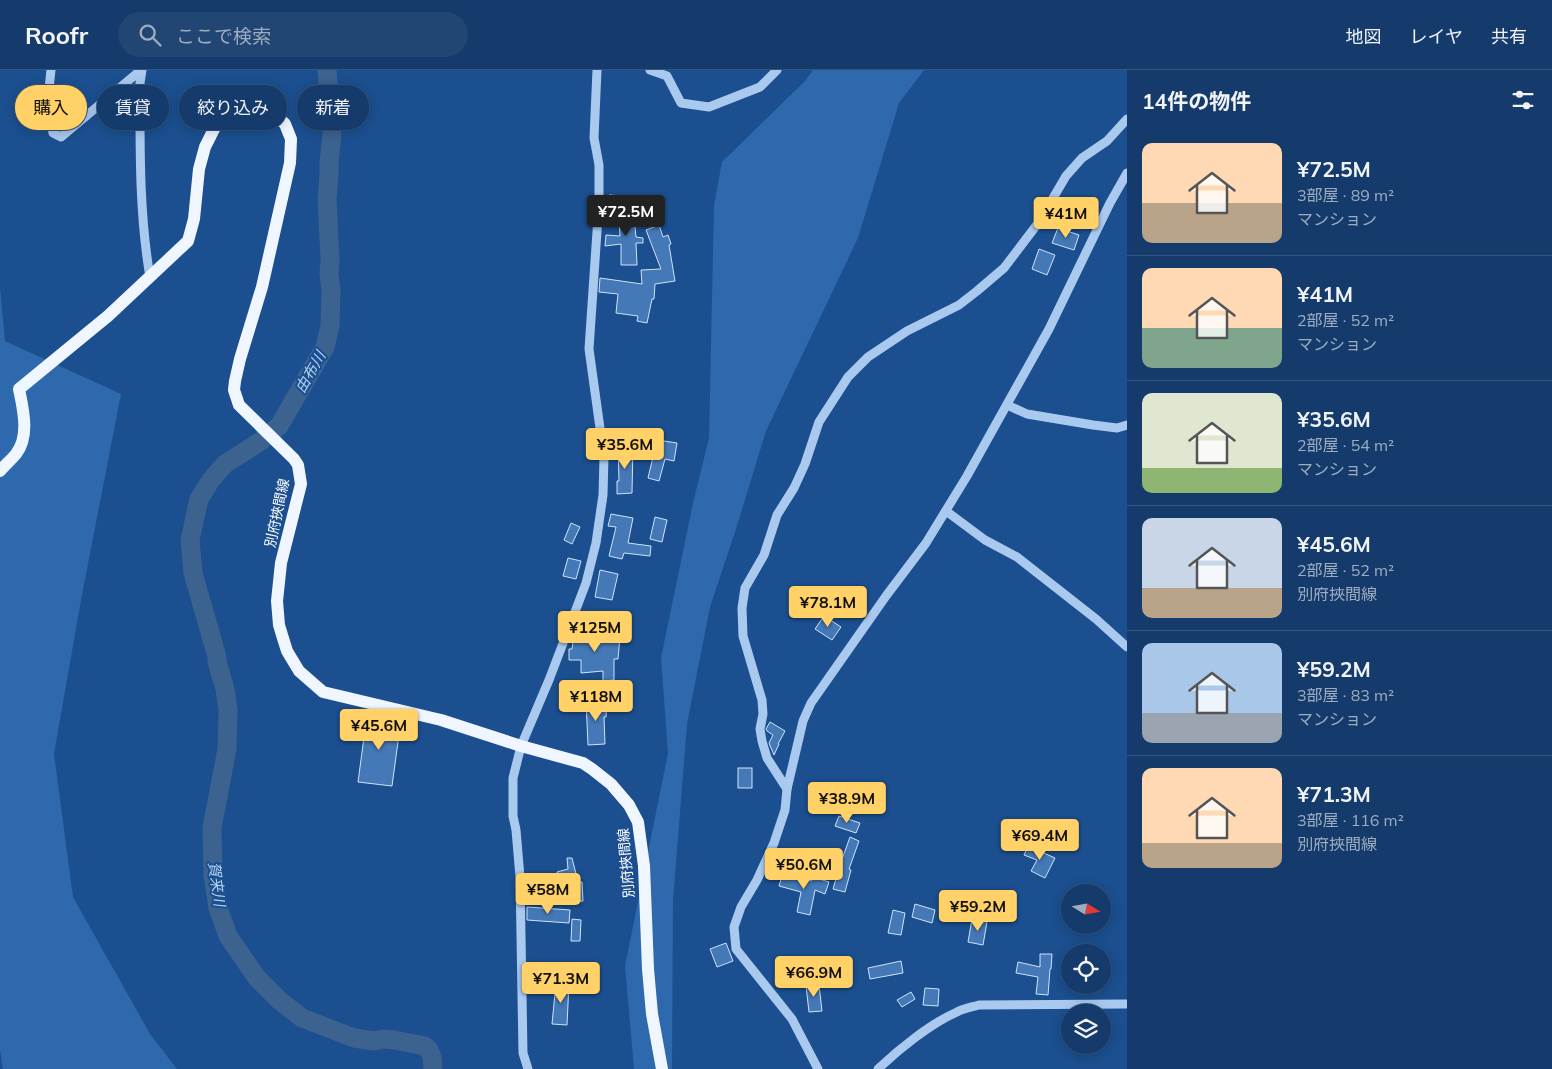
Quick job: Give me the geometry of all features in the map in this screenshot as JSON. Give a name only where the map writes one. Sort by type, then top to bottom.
[{"type":"main road","name":"別府挾間線","points":[[0,471],[17,452],[21,442],[25,422],[19,390],[108,316],[188,241],[194,219],[199,169],[205,147],[217,124],[232,112],[243,107],[270,110],[285,124],[291,139],[290,163],[262,287],[234,381],[234,390],[239,405],[294,459],[301,476],[301,484],[281,563],[277,600],[279,625],[288,651],[299,671],[323,692],[441,720],[582,763],[611,784],[630,805],[638,822],[644,866],[648,969],[652,1014],[662,1069]]},
{"type":"street","points":[[51,70],[49,82],[50,120],[53,133],[61,137],[142,70]]},
{"type":"street","points":[[142,70],[140,83],[142,183],[146,256],[150,277]]},
{"type":"street","points":[[528,1069],[523,1054],[520,877],[513,816],[513,778],[522,746],[586,583],[596,543],[603,495],[604,456],[589,349],[599,202],[598,165],[594,138],[597,70]]},
{"type":"street","points":[[650,70],[667,76],[681,103],[709,107],[760,86],[777,70]]},
{"type":"street","points":[[787,789],[768,758],[762,741],[760,729],[763,714],[762,700],[743,636],[742,608],[745,588],[764,555],[777,515],[794,488],[805,464],[819,422],[848,377],[868,357],[907,331],[959,305],[1004,268],[1040,222],[1066,176],[1082,158],[1106,141],[1127,119]]},
{"type":"street","points":[[818,1069],[792,1019],[736,950],[734,927],[741,907],[757,880],[774,843],[785,810],[787,789],[803,721],[811,703],[886,596],[926,543],[946,511],[1049,329],[1110,203],[1127,173]]},
{"type":"street","points":[[1006,405],[1027,414],[1093,426],[1117,428],[1127,425]]},
{"type":"street","points":[[946,511],[986,540],[1018,557],[1096,619],[1127,647]]},
{"type":"street","points":[[878,1069],[934,1025],[958,1011],[979,1005],[1127,1004]]},
{"type":"shaded area","points":[[813,70],[924,70],[899,103],[858,238],[766,431],[710,607],[687,724],[673,901],[672,1069],[634,1069],[625,966],[668,753],[661,658],[693,503],[709,438],[714,205],[722,162],[806,80]]},
{"type":"shaded area","points":[[0,288],[5,341],[121,394],[81,600],[54,754],[73,897],[150,1034],[177,1069],[3,1069],[0,1050]]},
{"type":"building","points":[[609,195],[624,196],[623,207],[608,206]]},
{"type":"building","points":[[618,207],[633,207],[636,237],[643,238],[643,243],[636,243],[637,265],[621,265],[621,244],[605,246],[606,235],[620,236]]},
{"type":"building","points":[[659,225],[663,237],[668,235],[671,244],[669,245],[675,281],[655,284],[654,299],[652,299],[647,323],[637,321],[638,316],[616,313],[618,294],[599,292],[600,278],[642,284],[641,270],[661,269],[646,230]]},
{"type":"building","points":[[1058,228],[1079,235],[1074,250],[1052,243]]},
{"type":"building","points":[[1039,249],[1055,255],[1047,275],[1032,269]]},
{"type":"building","points":[[651,439],[677,443],[674,461],[665,459],[659,481],[648,478],[653,457],[648,456]]},
{"type":"building","points":[[633,446],[632,493],[617,494],[617,481],[619,481],[618,447]]},
{"type":"building","points":[[611,514],[633,518],[628,543],[651,546],[650,556],[624,553],[622,559],[609,556],[616,527],[608,526]]},
{"type":"building","points":[[655,517],[667,520],[662,542],[650,539]]},
{"type":"building","points":[[571,523],[580,527],[572,544],[564,540]]},
{"type":"building","points":[[568,558],[581,561],[576,579],[563,576]]},
{"type":"building","points":[[600,570],[618,574],[612,600],[595,597]]},
{"type":"building","points":[[824,616],[841,627],[832,640],[815,629]]},
{"type":"building","points":[[575,629],[589,630],[588,634],[620,637],[618,659],[614,659],[614,680],[603,681],[603,671],[581,673],[581,660],[569,660],[569,649],[572,649]]},
{"type":"building","points":[[568,686],[582,687],[582,707],[568,706]]},
{"type":"building","points":[[586,701],[607,703],[606,717],[604,717],[605,744],[588,745]]},
{"type":"building","points":[[367,715],[401,720],[392,786],[358,782]]},
{"type":"building","points":[[770,722],[785,731],[774,755],[769,743],[773,735],[766,729]]},
{"type":"building","points":[[738,768],[752,768],[752,788],[738,788]]},
{"type":"building","points":[[839,816],[860,823],[856,833],[835,826]]},
{"type":"building","points":[[850,837],[859,841],[849,869],[851,870],[845,892],[833,889]]},
{"type":"building","points":[[1028,846],[1055,858],[1045,878],[1031,871],[1037,860],[1024,855]]},
{"type":"building","points":[[567,858],[572,858],[578,882],[582,882],[583,901],[572,902],[569,879],[560,881],[557,872],[568,869]]},
{"type":"building","points":[[783,873],[811,881],[813,877],[829,882],[825,894],[815,890],[810,915],[797,912],[801,892],[779,886]]},
{"type":"building","points":[[915,904],[935,910],[932,923],[912,917]]},
{"type":"building","points":[[957,906],[972,909],[970,920],[956,917]]},
{"type":"building","points":[[527,907],[570,910],[569,923],[527,920]]},
{"type":"building","points":[[893,910],[905,913],[901,935],[888,933]]},
{"type":"building","points":[[572,919],[581,920],[580,941],[571,941]]},
{"type":"building","points":[[972,919],[987,922],[983,945],[968,942]]},
{"type":"building","points":[[726,943],[733,961],[717,967],[710,949]]},
{"type":"building","points":[[1040,954],[1052,954],[1048,995],[1036,994],[1038,977],[1016,973],[1018,962],[1040,967]]},
{"type":"building","points":[[790,957],[798,958],[796,976],[788,975]]},
{"type":"building","points":[[901,961],[903,973],[870,979],[868,968]]},
{"type":"building","points":[[556,983],[569,983],[567,1025],[552,1024]]},
{"type":"building","points":[[819,985],[822,1011],[809,1012],[806,986]]},
{"type":"building","points":[[925,988],[939,989],[938,1006],[923,1005]]},
{"type":"building","points":[[911,992],[915,999],[902,1007],[897,1000]]},
{"type":"waterway","name":"賀来川","points":[[327,70],[332,134],[327,200],[331,290],[330,326],[325,347],[279,426],[261,441],[225,464],[211,480],[199,499],[190,540],[193,573],[217,657],[228,710],[227,749],[212,828],[213,875],[218,908],[228,936],[257,978],[279,1000],[302,1018],[354,1038],[374,1041],[394,1040],[425,1046],[432,1057],[433,1069]]},
{"type":"water label","name":"由布川","points":[[310,372]]}]
